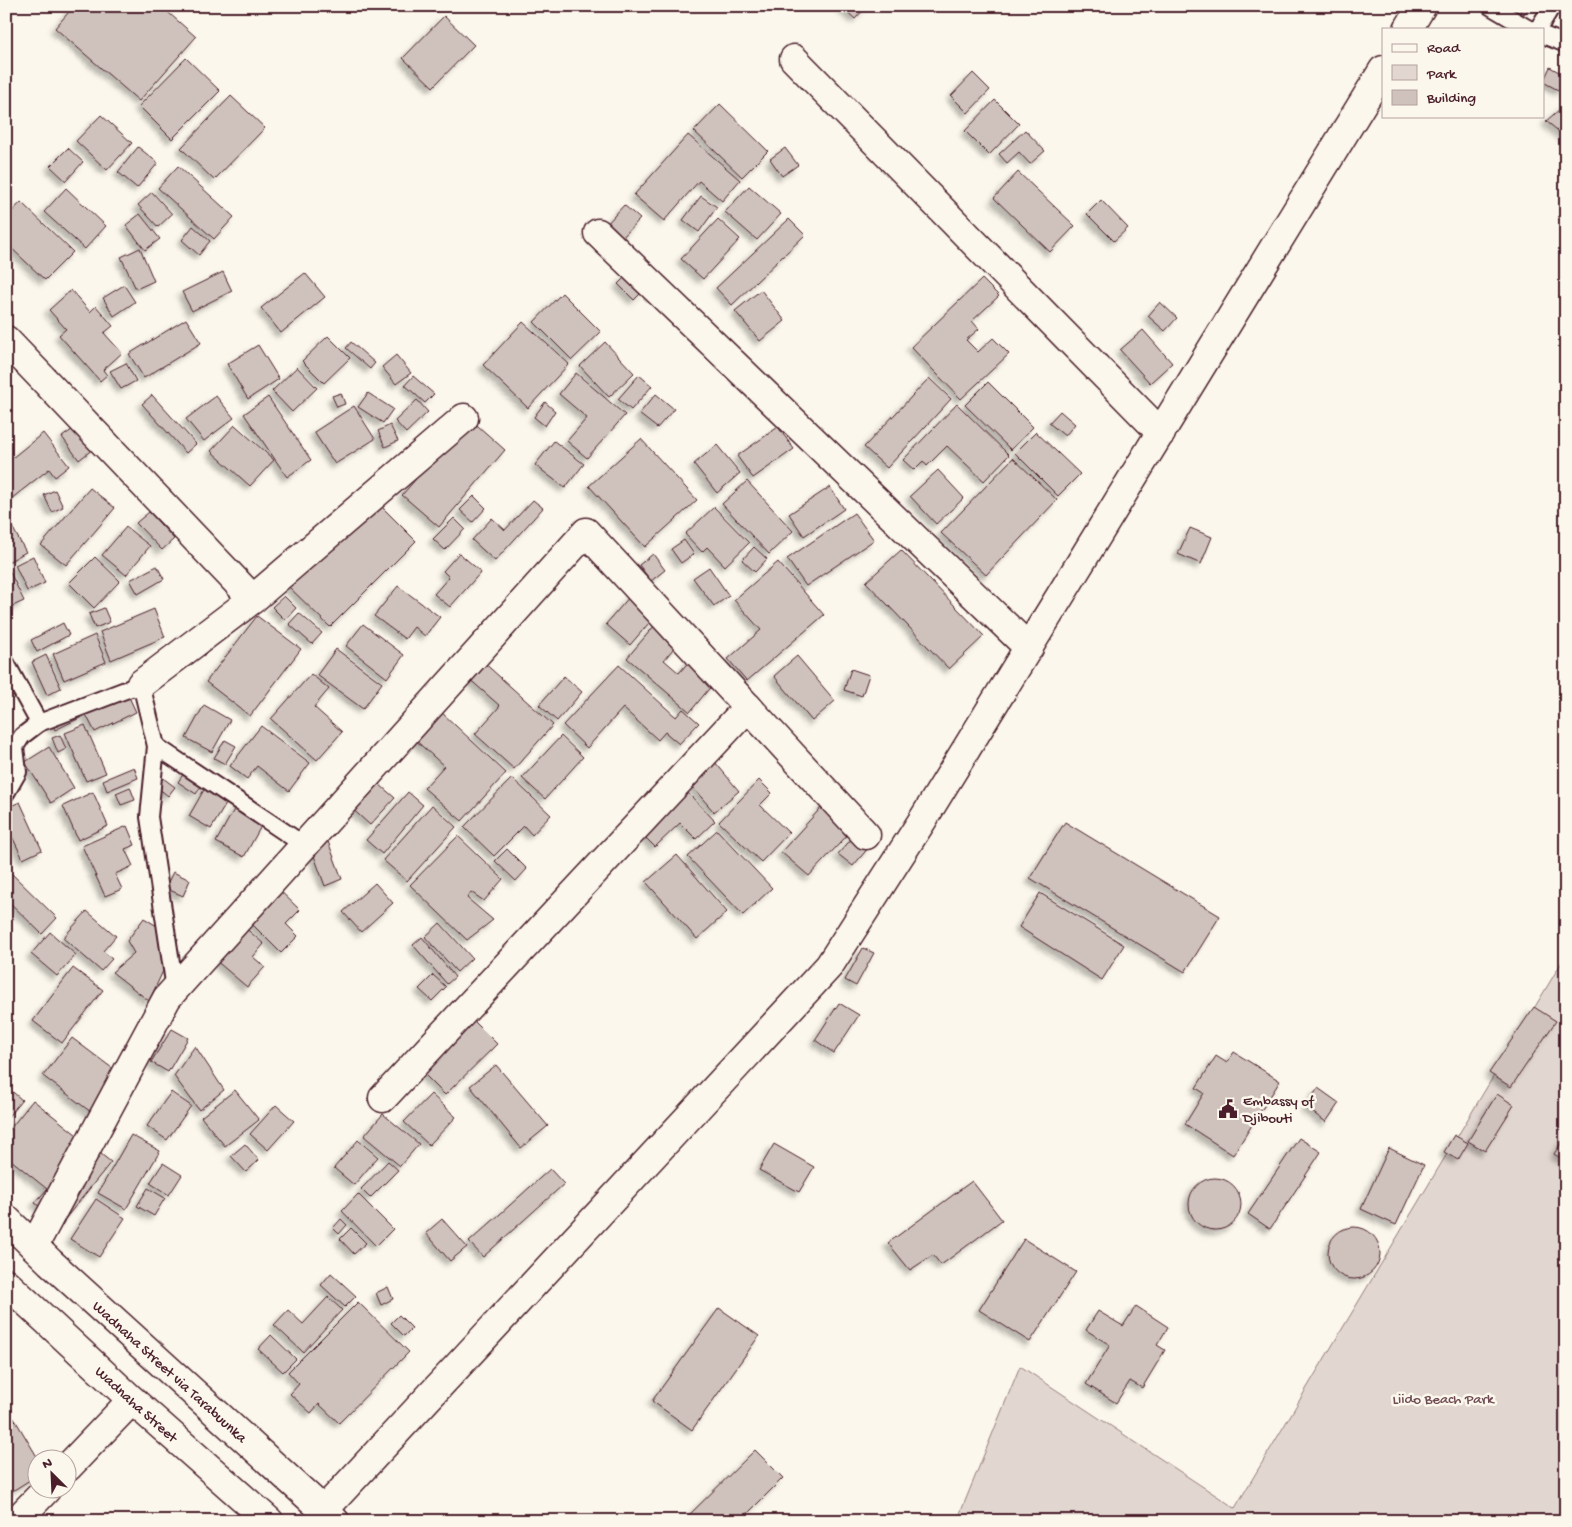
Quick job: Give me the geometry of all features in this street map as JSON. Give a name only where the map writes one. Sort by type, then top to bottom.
[{"type":"street","points":[[1409,28],[1422,6]]},
{"type":"street","points":[[794,59],[1161,432]]},
{"type":"street","points":[[330,1516],[689,1118],[829,966],[922,821],[1029,648],[1382,72]]},
{"type":"street","points":[[598,233],[1029,648]]},
{"type":"street","points":[[6,340],[253,599]]},
{"type":"street","points":[[141,684],[253,599],[464,418]]},
{"type":"street","points":[[34,1246],[167,998],[586,532],[866,835]]},
{"type":"street","points":[[383,1098],[748,707]]},
{"type":"street","name":"Wadnaha Street via Tarabuunka","points":[[6,1219],[330,1516]]},
{"type":"street","name":"Wadnaha Street","points":[[6,1283],[132,1400],[269,1521]]},
{"type":"street","points":[[78,1457],[132,1400]]},
{"type":"street","points":[[16,1521],[36,1500]]},
{"type":"lane","points":[[1490,6],[1526,28]]},
{"type":"lane","points":[[1539,28],[1552,6]]},
{"type":"lane","points":[[1544,35],[1566,44]]},
{"type":"lane","points":[[6,663],[38,723]]},
{"type":"lane","points":[[6,793],[18,772],[15,747],[22,736],[38,723],[141,684],[156,746],[149,817],[175,988]]},
{"type":"lane","points":[[156,746],[304,845]]},
{"type":"green space","name":"Liido Beach Park","points":[[1566,955],[1566,1521],[957,1521],[1020,1366],[1235,1508]]},
{"type":"building","points":[[74,6],[161,6],[196,37],[139,101],[55,28]]},
{"type":"building","points":[[841,6],[867,6],[855,19]]},
{"type":"building","points":[[1516,6],[1532,6],[1524,14]]},
{"type":"building","points":[[444,16],[474,45],[433,87],[403,58]]},
{"type":"building","points":[[186,58],[220,91],[172,139],[139,106]]},
{"type":"building","points":[[1550,67],[1566,76],[1566,81],[1560,91],[1544,83]]},
{"type":"building","points":[[973,73],[990,90],[968,113],[951,96]]},
{"type":"building","points":[[231,96],[265,128],[214,180],[181,148]]},
{"type":"building","points":[[995,100],[1019,124],[989,155],[965,131]]},
{"type":"building","points":[[720,104],[768,151],[742,177],[694,131]]},
{"type":"building","points":[[1566,104],[1566,137],[1546,121]]},
{"type":"building","points":[[101,115],[132,143],[107,170],[76,141]]},
{"type":"building","points":[[1025,130],[1045,151],[1030,164],[1019,152],[1007,163],[999,154]]},
{"type":"building","points":[[688,135],[740,180],[722,201],[699,181],[664,221],[634,195]]},
{"type":"building","points":[[138,147],[158,163],[137,188],[118,172]]},
{"type":"building","points":[[68,148],[83,162],[66,181],[50,166]]},
{"type":"building","points":[[785,148],[798,165],[782,176],[770,159]]},
{"type":"building","points":[[178,166],[234,217],[214,239],[158,188]]},
{"type":"building","points":[[1018,172],[1075,226],[1050,252],[994,198]]},
{"type":"building","points":[[749,186],[781,214],[757,240],[725,212]]},
{"type":"building","points":[[66,188],[106,226],[85,249],[44,212]]},
{"type":"building","points":[[152,192],[172,214],[158,227],[138,205]]},
{"type":"building","points":[[701,196],[717,207],[699,232],[683,220]]},
{"type":"building","points":[[1101,200],[1128,228],[1114,241],[1087,214]]},
{"type":"building","points":[[21,202],[73,252],[45,280],[6,243],[6,218]]},
{"type":"building","points":[[624,205],[640,219],[621,239],[606,225]]},
{"type":"building","points":[[140,214],[160,239],[145,250],[126,225]]},
{"type":"building","points":[[718,219],[740,239],[703,279],[681,259]]},
{"type":"building","points":[[789,219],[805,235],[732,305],[716,288]]},
{"type":"building","points":[[193,226],[210,241],[199,255],[182,240]]},
{"type":"building","points":[[140,248],[154,281],[136,289],[121,257]]},
{"type":"building","points":[[223,272],[232,291],[192,311],[182,292]]},
{"type":"building","points":[[305,273],[325,297],[281,333],[261,308]]},
{"type":"building","points":[[627,275],[643,291],[634,300],[618,284]]},
{"type":"building","points":[[982,279],[999,296],[972,321],[979,329],[966,340],[978,352],[993,338],[1009,354],[961,399],[911,347]]},
{"type":"building","points":[[124,285],[135,302],[114,316],[103,298]]},
{"type":"building","points":[[71,290],[90,312],[96,306],[113,326],[104,333],[122,353],[103,370],[107,375],[100,381],[59,335],[66,329],[49,310]]},
{"type":"building","points":[[761,290],[785,321],[760,341],[735,311]]},
{"type":"building","points":[[562,293],[601,332],[572,360],[534,322]]},
{"type":"building","points":[[1160,302],[1177,318],[1165,331],[1148,316]]},
{"type":"building","points":[[186,319],[201,343],[144,378],[129,354]]},
{"type":"building","points":[[523,322],[569,364],[528,408],[483,365]]},
{"type":"building","points":[[1143,330],[1172,363],[1150,383],[1120,350]]},
{"type":"building","points":[[328,336],[350,358],[324,383],[302,361]]},
{"type":"building","points":[[351,342],[375,363],[370,369],[346,348]]},
{"type":"building","points":[[605,342],[634,373],[609,397],[580,366]]},
{"type":"building","points":[[258,345],[279,379],[248,399],[227,364]]},
{"type":"building","points":[[396,355],[411,373],[396,384],[382,367]]},
{"type":"building","points":[[126,363],[136,381],[121,389],[110,371]]},
{"type":"building","points":[[297,367],[317,388],[292,412],[272,391]]},
{"type":"building","points":[[576,373],[625,415],[587,458],[567,441],[587,418],[559,394]]},
{"type":"building","points":[[639,375],[652,386],[631,410],[618,399]]},
{"type":"building","points":[[413,376],[434,394],[425,403],[405,385]]},
{"type":"building","points":[[929,378],[951,399],[887,468],[864,447]]},
{"type":"building","points":[[988,382],[1033,427],[1011,450],[965,405]]},
{"type":"building","points":[[341,393],[345,404],[337,407],[332,396]]},
{"type":"building","points":[[368,393],[393,409],[383,423],[358,407]]},
{"type":"building","points":[[656,394],[674,409],[657,428],[639,414]]},
{"type":"building","points":[[152,395],[196,444],[186,453],[142,404]]},
{"type":"building","points":[[216,396],[234,418],[204,441],[186,419]]},
{"type":"building","points":[[268,397],[311,460],[287,477],[244,414]]},
{"type":"building","points":[[417,400],[428,412],[406,433],[395,421]]},
{"type":"building","points":[[545,402],[555,411],[545,426],[534,417]]},
{"type":"building","points":[[957,404],[1009,455],[984,481],[947,446],[927,466],[923,461],[914,470],[903,460]]},
{"type":"building","points":[[354,406],[375,439],[335,464],[314,432]]},
{"type":"building","points":[[1060,411],[1075,424],[1065,436],[1049,423]]},
{"type":"building","points":[[469,418],[505,450],[439,527],[402,495]]},
{"type":"building","points":[[235,425],[274,460],[250,486],[211,451]]},
{"type":"building","points":[[390,425],[398,441],[385,447],[378,431]]},
{"type":"building","points":[[76,427],[93,449],[79,460],[62,437]]},
{"type":"building","points":[[778,427],[794,449],[753,478],[737,456]]},
{"type":"building","points":[[1036,432],[1080,474],[1058,496],[1015,453]]},
{"type":"building","points":[[43,433],[69,466],[55,477],[49,469],[6,503],[6,463]]},
{"type":"building","points":[[641,439],[697,500],[645,547],[589,486]]},
{"type":"building","points":[[554,441],[584,464],[565,488],[535,465]]},
{"type":"building","points":[[717,445],[740,473],[717,493],[694,464]]},
{"type":"building","points":[[1013,458],[1057,500],[986,575],[941,533]]},
{"type":"building","points":[[938,470],[964,498],[936,524],[910,496]]},
{"type":"building","points":[[747,481],[793,531],[769,554],[722,504]]},
{"type":"building","points":[[830,487],[844,509],[804,536],[789,514]]},
{"type":"building","points":[[90,488],[115,508],[66,565],[41,545]]},
{"type":"building","points":[[55,490],[63,507],[52,512],[44,495]]},
{"type":"building","points":[[474,496],[486,508],[473,522],[460,510]]},
{"type":"building","points":[[374,499],[416,541],[330,627],[288,586]]},
{"type":"building","points":[[533,500],[543,508],[495,561],[472,540],[492,518],[505,530]]},
{"type":"building","points":[[714,507],[749,543],[725,566],[707,547],[702,552],[685,534]]},
{"type":"building","points":[[149,512],[174,539],[162,550],[136,523]]},
{"type":"building","points":[[854,513],[874,540],[806,586],[787,559]]},
{"type":"building","points":[[6,516],[26,552],[6,563]]},
{"type":"building","points":[[454,518],[465,529],[445,550],[433,539]]},
{"type":"building","points":[[126,527],[150,546],[126,575],[102,555]]},
{"type":"building","points":[[1190,528],[1212,537],[1201,564],[1178,554]]},
{"type":"building","points":[[684,540],[694,554],[681,563],[671,549]]},
{"type":"building","points":[[754,547],[767,559],[755,572],[742,560]]},
{"type":"building","points":[[901,550],[984,636],[949,669],[866,582]]},
{"type":"building","points":[[459,553],[481,572],[450,607],[434,594],[449,577],[443,571]]},
{"type":"building","points":[[653,554],[665,570],[651,581],[639,565]]},
{"type":"building","points":[[33,556],[45,583],[27,591],[15,565]]},
{"type":"building","points":[[95,557],[120,581],[94,608],[69,583]]},
{"type":"building","points":[[778,562],[824,615],[747,681],[728,659],[761,630],[734,600]]},
{"type":"building","points":[[157,566],[164,579],[138,594],[130,580]]},
{"type":"building","points":[[709,567],[729,596],[714,606],[693,578]]},
{"type":"building","points":[[9,570],[24,601],[6,609],[6,571]]},
{"type":"building","points":[[398,586],[440,617],[425,636],[414,627],[405,639],[374,616]]},
{"type":"building","points":[[637,588],[661,609],[630,645],[606,624]]},
{"type":"building","points":[[284,596],[296,608],[285,620],[272,607]]},
{"type":"building","points":[[104,608],[110,622],[95,628],[89,614]]},
{"type":"building","points":[[154,609],[165,637],[111,660],[100,632]]},
{"type":"building","points":[[299,613],[322,633],[312,644],[289,624]]},
{"type":"building","points":[[257,616],[301,649],[250,716],[206,682]]},
{"type":"building","points":[[661,618],[683,637],[664,660],[679,673],[692,658],[717,679],[690,712],[627,658]]},
{"type":"building","points":[[63,623],[69,635],[37,652],[31,640]]},
{"type":"building","points":[[363,624],[404,655],[387,678],[346,646]]},
{"type":"building","points":[[95,635],[106,662],[64,680],[53,654]]},
{"type":"building","points":[[336,649],[382,683],[363,709],[317,675]]},
{"type":"building","points":[[46,655],[61,688],[47,695],[32,662]]},
{"type":"building","points":[[797,656],[835,701],[812,721],[774,676]]},
{"type":"building","points":[[481,660],[553,725],[514,769],[475,734],[500,706],[466,676]]},
{"type":"building","points":[[619,665],[676,717],[683,709],[699,723],[679,744],[665,732],[658,740],[623,708],[587,748],[563,725]]},
{"type":"building","points":[[851,669],[869,675],[862,696],[844,690]]},
{"type":"building","points":[[311,674],[329,689],[314,707],[342,732],[317,760],[271,719]]},
{"type":"building","points":[[564,676],[582,692],[557,721],[539,705]]},
{"type":"building","points":[[122,682],[136,712],[95,732],[80,703]]},
{"type":"building","points":[[76,701],[84,716],[55,730],[48,715]]},
{"type":"building","points":[[204,705],[230,720],[212,752],[186,738]]},
{"type":"building","points":[[439,710],[506,773],[462,821],[424,788],[444,766],[413,738]]},
{"type":"building","points":[[85,725],[106,773],[86,781],[65,733]]},
{"type":"building","points":[[261,726],[310,763],[289,791],[257,766],[247,779],[230,766]]},
{"type":"building","points":[[60,735],[66,749],[58,753],[52,738]]},
{"type":"building","points":[[561,736],[583,757],[545,799],[522,778]]},
{"type":"building","points":[[225,740],[236,746],[225,764],[214,758]]},
{"type":"building","points":[[49,747],[74,788],[51,803],[25,762]]},
{"type":"building","points":[[715,762],[739,791],[714,812],[689,783]]},
{"type":"building","points":[[134,767],[138,778],[107,791],[103,780]]},
{"type":"building","points":[[188,767],[206,779],[196,794],[178,782]]},
{"type":"building","points":[[163,778],[175,787],[168,796],[157,787]]},
{"type":"building","points":[[372,778],[395,798],[370,825],[348,805]]},
{"type":"building","points":[[512,778],[551,815],[532,835],[524,826],[494,856],[464,827]]},
{"type":"building","points":[[759,780],[772,793],[760,805],[789,833],[761,862],[719,822]]},
{"type":"building","points":[[209,781],[232,794],[211,829],[189,816]]},
{"type":"building","points":[[130,787],[135,800],[121,805],[116,793]]},
{"type":"building","points":[[93,792],[108,826],[78,840],[63,806]]},
{"type":"building","points":[[408,792],[423,805],[382,854],[366,840]]},
{"type":"building","points":[[687,792],[715,821],[696,839],[680,823],[655,847],[643,835]]},
{"type":"building","points":[[827,801],[855,827],[809,876],[781,852]]},
{"type":"building","points":[[20,802],[42,850],[23,859],[6,824],[6,808]]},
{"type":"building","points":[[237,804],[265,819],[244,857],[216,842]]},
{"type":"building","points":[[432,805],[456,827],[407,881],[383,860]]},
{"type":"building","points":[[1065,822],[1220,916],[1185,972],[1030,878]]},
{"type":"building","points":[[127,826],[135,845],[125,849],[133,866],[115,874],[122,889],[105,896],[82,846]]},
{"type":"building","points":[[717,830],[772,888],[743,915],[688,857]]},
{"type":"building","points":[[856,834],[870,846],[853,866],[838,854]]},
{"type":"building","points":[[326,836],[342,879],[325,886],[309,842]]},
{"type":"building","points":[[458,836],[503,879],[484,901],[471,892],[467,898],[493,920],[467,940],[410,885]]},
{"type":"building","points":[[507,849],[527,869],[516,881],[495,861]]},
{"type":"building","points":[[677,855],[727,912],[697,939],[646,882]]},
{"type":"building","points":[[173,872],[190,880],[183,896],[165,888]]},
{"type":"building","points":[[11,873],[57,918],[42,934],[6,899],[6,878]]},
{"type":"building","points":[[270,881],[300,910],[286,924],[298,936],[281,953],[240,912]]},
{"type":"building","points":[[375,883],[393,903],[361,932],[343,912]]},
{"type":"building","points":[[1040,893],[1124,945],[1102,980],[1019,927]]},
{"type":"building","points":[[87,911],[116,936],[103,951],[112,959],[101,971],[63,938]]},
{"type":"building","points":[[144,918],[178,939],[149,1001],[112,972],[134,953],[127,941]]},
{"type":"building","points":[[236,920],[264,944],[253,957],[265,967],[247,987],[207,953]]},
{"type":"building","points":[[440,923],[472,958],[457,972],[425,937]]},
{"type":"building","points":[[50,932],[76,955],[57,976],[31,954]]},
{"type":"building","points":[[422,937],[455,977],[447,984],[413,945]]},
{"type":"building","points":[[863,948],[874,953],[856,986],[845,980]]},
{"type":"building","points":[[73,968],[103,990],[62,1043],[33,1021]]},
{"type":"building","points":[[433,975],[446,987],[432,1001],[419,989]]},
{"type":"building","points":[[839,1003],[859,1015],[834,1053],[815,1040]]},
{"type":"building","points":[[1534,1007],[1556,1021],[1511,1087],[1489,1073]]},
{"type":"building","points":[[472,1019],[497,1044],[445,1095],[420,1070]]},
{"type":"building","points":[[172,1029],[188,1038],[168,1072],[151,1062]]},
{"type":"building","points":[[72,1038],[132,1083],[103,1121],[43,1076]]},
{"type":"building","points":[[195,1046],[224,1090],[199,1110],[174,1076]]},
{"type":"building","name":"Embassy of Djibouti","points":[[1234,1052],[1280,1081],[1233,1155],[1185,1124],[1204,1093],[1196,1088],[1216,1056],[1227,1063]]},
{"type":"building","points":[[496,1065],[548,1126],[521,1148],[470,1086]]},
{"type":"building","points":[[6,1086],[22,1100],[6,1119]]},
{"type":"building","points":[[1318,1088],[1339,1103],[1326,1122],[1305,1107]]},
{"type":"building","points":[[235,1090],[259,1120],[225,1146],[201,1117]]},
{"type":"building","points":[[171,1092],[191,1106],[167,1140],[147,1126]]},
{"type":"building","points":[[431,1094],[456,1117],[429,1145],[404,1122]]},
{"type":"building","points":[[1497,1094],[1514,1105],[1485,1151],[1468,1141]]},
{"type":"building","points":[[33,1100],[111,1162],[61,1224],[35,1203],[47,1189],[6,1156],[6,1134]]},
{"type":"building","points":[[276,1105],[294,1121],[268,1150],[250,1134]]},
{"type":"building","points":[[383,1114],[419,1144],[400,1166],[364,1136]]},
{"type":"building","points":[[131,1135],[160,1151],[126,1209],[98,1193]]},
{"type":"building","points":[[1454,1135],[1468,1143],[1458,1160],[1444,1152]]},
{"type":"building","points":[[1566,1136],[1566,1161],[1554,1154]]},
{"type":"building","points":[[1299,1138],[1321,1152],[1270,1229],[1248,1214]]},
{"type":"building","points":[[358,1140],[378,1157],[354,1185],[334,1168]]},
{"type":"building","points":[[245,1144],[259,1160],[246,1172],[231,1156]]},
{"type":"building","points":[[774,1144],[814,1167],[799,1192],[759,1170]]},
{"type":"building","points":[[1389,1148],[1424,1165],[1396,1225],[1361,1209]]},
{"type":"building","points":[[388,1161],[398,1170],[370,1198],[361,1189]]},
{"type":"building","points":[[163,1163],[182,1175],[169,1195],[150,1183]]},
{"type":"building","points":[[550,1169],[564,1184],[483,1257],[469,1242]]},
{"type":"building","points":[[1210,1178],[1220,1178],[1234,1185],[1241,1199],[1241,1209],[1234,1223],[1220,1230],[1210,1230],[1200,1226],[1193,1219],[1189,1209],[1189,1199],[1193,1189],[1200,1182]]},
{"type":"building","points":[[972,1181],[1002,1220],[941,1265],[933,1255],[910,1270],[888,1243]]},
{"type":"building","points":[[148,1188],[165,1198],[154,1216],[137,1206]]},
{"type":"building","points":[[358,1194],[393,1229],[376,1246],[342,1211]]},
{"type":"building","points":[[96,1199],[125,1218],[99,1257],[70,1239]]},
{"type":"building","points":[[341,1219],[347,1225],[339,1234],[333,1228]]},
{"type":"building","points":[[442,1219],[467,1247],[450,1261],[426,1233]]},
{"type":"building","points":[[1349,1227],[1359,1227],[1373,1234],[1380,1248],[1380,1258],[1373,1272],[1359,1279],[1349,1279],[1339,1275],[1332,1268],[1328,1258],[1328,1248],[1332,1238],[1339,1231]]},
{"type":"building","points":[[351,1228],[366,1243],[354,1254],[340,1239]]},
{"type":"building","points":[[1024,1239],[1076,1272],[1030,1342],[979,1310]]},
{"type":"building","points":[[331,1273],[356,1296],[345,1307],[321,1285]]},
{"type":"building","points":[[388,1287],[393,1299],[381,1305],[376,1293]]},
{"type":"building","points":[[328,1297],[342,1310],[303,1352],[274,1325],[288,1310],[303,1324]]},
{"type":"building","points":[[358,1302],[409,1352],[339,1423],[319,1404],[311,1413],[290,1394],[299,1384],[288,1372]]},
{"type":"building","points":[[1136,1306],[1168,1327],[1157,1345],[1165,1350],[1142,1388],[1130,1381],[1116,1403],[1086,1384],[1110,1345],[1086,1330],[1098,1311],[1123,1326]]},
{"type":"building","points":[[719,1308],[759,1336],[692,1430],[652,1401]]},
{"type":"building","points":[[399,1315],[412,1328],[404,1336],[391,1323]]},
{"type":"building","points":[[271,1335],[296,1359],[283,1372],[258,1349]]},
{"type":"building","points":[[14,1418],[33,1450],[28,1450],[28,1481],[6,1495],[6,1423]]},
{"type":"building","points":[[755,1450],[783,1478],[740,1521],[687,1521],[685,1519]]},
{"type":"place","name":"Embassy of Djibouti","points":[[1228,1109]]}]
